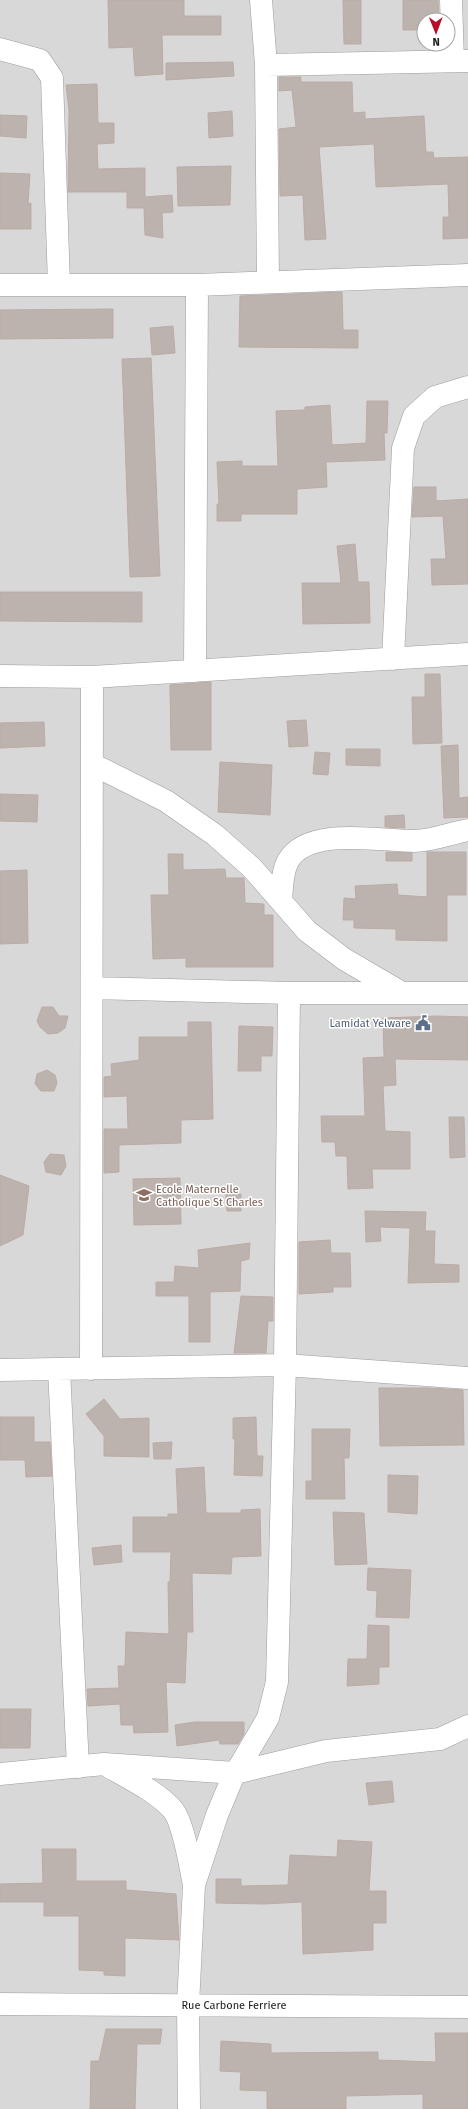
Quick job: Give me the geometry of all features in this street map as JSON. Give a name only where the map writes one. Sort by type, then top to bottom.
[{"type":"street","points":[[261,0],[266,66],[268,282]]},
{"type":"street","points":[[266,66],[461,61],[451,0]]},
{"type":"street","points":[[0,49],[40,60],[52,78],[58,285]]},
{"type":"street","points":[[0,285],[197,285],[468,276]]},
{"type":"street","points":[[195,671],[197,285]]},
{"type":"street","points":[[393,659],[403,448],[414,416],[435,397],[468,387]]},
{"type":"street","points":[[0,676],[92,677],[468,654]]},
{"type":"street","points":[[91,1368],[92,677]]},
{"type":"street","points":[[92,764],[166,801],[215,835],[252,868],[306,931],[344,960],[402,993]]},
{"type":"street","points":[[281,900],[283,879],[288,861],[301,846],[326,838],[416,841],[436,838],[468,830]]},
{"type":"street","points":[[92,988],[288,993],[468,993]]},
{"type":"street","points":[[189,2109],[188,2005],[194,1884],[217,1815],[235,1773],[268,1718],[276,1682],[285,1366],[288,993]]},
{"type":"street","points":[[0,1370],[285,1366],[468,1378]]},
{"type":"street","points":[[59,1369],[78,1767]]},
{"type":"street","points":[[0,1774],[104,1764],[235,1773],[326,1751],[440,1739],[468,1726]]},
{"type":"street","points":[[104,1764],[160,1798],[173,1811],[180,1825],[194,1884]]},
{"type":"street","name":"Rue Carbone Ferriere","points":[[0,2004],[468,2007]]},
{"type":"shaded area","points":[[0,0],[468,0],[468,2109],[0,2109]]},
{"type":"building","points":[[108,0],[184,0],[184,16],[221,16],[221,35],[162,35],[163,74],[135,76],[133,47],[109,48]]},
{"type":"building","points":[[343,0],[361,0],[361,44],[344,44]]},
{"type":"building","points":[[403,0],[438,0],[439,12],[416,12],[416,30],[403,30]]},
{"type":"building","points":[[233,62],[234,76],[166,80],[166,63]]},
{"type":"building","points":[[279,77],[301,77],[301,82],[352,82],[353,113],[365,112],[365,119],[424,116],[426,152],[433,152],[434,158],[468,157],[468,238],[443,239],[443,217],[449,217],[448,184],[376,187],[374,144],[319,147],[326,239],[305,240],[303,195],[280,196],[279,129],[296,127],[292,90],[279,91]]},
{"type":"building","points":[[97,84],[98,123],[114,123],[114,143],[97,144],[98,169],[145,168],[145,197],[172,195],[173,212],[162,213],[163,238],[145,235],[144,208],[127,208],[127,192],[68,192],[69,110],[66,85]]},
{"type":"building","points":[[232,111],[233,136],[209,138],[208,113]]},
{"type":"building","points":[[0,115],[27,116],[26,138],[0,136]]},
{"type":"building","points":[[231,166],[230,205],[178,206],[177,167]]},
{"type":"building","points":[[0,173],[30,174],[28,204],[31,203],[31,229],[0,229]]},
{"type":"building","points":[[342,292],[343,330],[358,330],[358,348],[239,347],[240,296]]},
{"type":"building","points":[[113,309],[113,338],[0,339],[0,310]]},
{"type":"building","points":[[173,326],[175,353],[152,355],[150,328]]},
{"type":"building","points":[[151,358],[160,576],[130,577],[122,359]]},
{"type":"building","points":[[367,401],[388,401],[387,433],[384,433],[385,460],[326,462],[327,487],[297,489],[297,514],[241,514],[241,521],[217,521],[217,504],[219,504],[217,462],[242,461],[242,466],[278,466],[276,411],[305,410],[305,407],[330,405],[332,445],[366,443]]},
{"type":"building","points":[[414,487],[436,487],[436,501],[468,499],[468,584],[432,585],[431,559],[446,559],[443,516],[412,517]]},
{"type":"building","points":[[355,544],[358,582],[369,582],[370,623],[303,624],[302,583],[341,583],[337,546]]},
{"type":"building","points":[[0,592],[142,592],[142,622],[0,621]]},
{"type":"building","points":[[425,674],[440,674],[442,743],[413,744],[412,697],[425,697]]},
{"type":"building","points":[[211,682],[211,750],[171,750],[170,685]]},
{"type":"building","points":[[306,720],[308,746],[289,747],[287,721]]},
{"type":"building","points":[[44,722],[45,746],[0,748],[0,723]]},
{"type":"building","points":[[458,745],[459,798],[468,797],[468,817],[444,818],[441,746]]},
{"type":"building","points":[[346,749],[380,749],[380,766],[346,765]]},
{"type":"building","points":[[315,752],[330,753],[328,775],[313,774]]},
{"type":"building","points":[[220,762],[272,765],[270,815],[218,812]]},
{"type":"building","points":[[0,794],[38,795],[37,822],[0,821]]},
{"type":"building","points":[[404,815],[405,828],[385,827],[385,816]]},
{"type":"building","points":[[386,852],[412,853],[412,861],[386,861]]},
{"type":"building","points":[[427,852],[466,852],[466,895],[447,895],[447,941],[396,940],[396,929],[354,928],[354,920],[343,920],[344,898],[356,899],[355,886],[397,884],[398,895],[427,897]]},
{"type":"building","points":[[168,854],[183,854],[183,870],[225,869],[226,878],[244,878],[245,903],[264,904],[264,915],[273,915],[273,967],[186,967],[186,958],[153,959],[151,895],[169,895]]},
{"type":"building","points":[[27,870],[28,943],[0,944],[0,871]]},
{"type":"building","points":[[42,1007],[53,1007],[59,1016],[68,1016],[65,1028],[58,1033],[48,1034],[40,1027],[37,1021]]},
{"type":"building","points":[[437,1016],[468,1017],[468,1060],[395,1059],[396,1085],[383,1086],[385,1131],[410,1132],[410,1169],[372,1169],[373,1188],[348,1189],[347,1156],[336,1156],[335,1142],[322,1142],[321,1116],[365,1116],[363,1058],[384,1057],[383,1018]]},
{"type":"building","points":[[188,1022],[211,1022],[213,1119],[181,1120],[181,1143],[119,1145],[119,1172],[104,1173],[104,1129],[128,1129],[127,1096],[104,1097],[104,1077],[112,1076],[111,1064],[139,1060],[139,1037],[188,1037]]},
{"type":"building","points":[[239,1026],[273,1027],[272,1056],[261,1056],[261,1071],[238,1071]]},
{"type":"building","points":[[47,1070],[55,1075],[57,1083],[54,1091],[41,1091],[35,1084],[37,1074]]},
{"type":"building","points":[[449,1117],[464,1117],[465,1157],[450,1158]]},
{"type":"building","points":[[50,1154],[64,1155],[66,1166],[61,1175],[46,1172],[44,1162]]},
{"type":"building","points":[[0,1175],[29,1186],[23,1235],[0,1246]]},
{"type":"building","points":[[180,1178],[181,1224],[134,1225],[133,1179]]},
{"type":"building","points":[[226,1194],[241,1194],[241,1211],[227,1211]]},
{"type":"building","points":[[365,1211],[426,1212],[425,1231],[435,1231],[434,1264],[459,1265],[459,1282],[408,1283],[410,1228],[380,1227],[381,1241],[366,1242]]},
{"type":"building","points":[[330,1240],[331,1253],[350,1253],[351,1287],[333,1287],[333,1292],[299,1294],[299,1242]]},
{"type":"building","points":[[250,1243],[249,1259],[241,1261],[240,1291],[210,1292],[210,1342],[189,1342],[189,1296],[156,1296],[156,1282],[174,1282],[175,1266],[199,1268],[198,1250]]},
{"type":"building","points":[[241,1296],[273,1297],[273,1321],[268,1321],[266,1353],[234,1353]]},
{"type":"building","points":[[379,1388],[463,1390],[464,1445],[380,1446]]},
{"type":"building","points":[[104,1399],[120,1419],[149,1418],[149,1457],[104,1456],[104,1436],[86,1414]]},
{"type":"building","points":[[0,1417],[34,1417],[34,1442],[50,1442],[52,1476],[26,1477],[25,1460],[0,1460]]},
{"type":"building","points":[[256,1417],[257,1456],[263,1456],[262,1476],[234,1475],[235,1439],[233,1439],[233,1418]]},
{"type":"building","points":[[312,1429],[350,1429],[349,1458],[344,1458],[345,1499],[306,1499],[306,1481],[312,1481]]},
{"type":"building","points":[[172,1442],[171,1459],[154,1459],[153,1443]]},
{"type":"building","points":[[204,1467],[206,1513],[241,1513],[241,1510],[260,1509],[261,1556],[232,1557],[231,1574],[192,1573],[193,1632],[187,1632],[185,1683],[166,1682],[168,1732],[134,1733],[133,1725],[121,1725],[120,1704],[88,1706],[87,1689],[119,1688],[118,1666],[125,1666],[126,1632],[169,1634],[168,1582],[170,1582],[171,1552],[133,1552],[133,1517],[168,1517],[168,1514],[178,1514],[176,1469]]},
{"type":"building","points":[[388,1475],[418,1476],[417,1514],[388,1512]]},
{"type":"building","points":[[333,1512],[364,1513],[367,1564],[335,1565]]},
{"type":"building","points":[[121,1545],[122,1562],[94,1565],[92,1548]]},
{"type":"building","points":[[368,1568],[411,1570],[409,1618],[376,1617],[377,1591],[367,1590]]},
{"type":"building","points":[[368,1625],[389,1626],[389,1667],[379,1667],[379,1684],[347,1686],[348,1659],[367,1659]]},
{"type":"building","points":[[0,1709],[31,1709],[30,1748],[0,1748]]},
{"type":"building","points":[[195,1722],[244,1722],[244,1734],[238,1744],[220,1744],[219,1740],[177,1746],[175,1725]]},
{"type":"building","points":[[392,1781],[394,1802],[369,1805],[366,1783]]},
{"type":"building","points":[[338,1840],[372,1842],[369,1891],[386,1891],[386,1923],[373,1923],[373,1950],[303,1954],[302,1902],[264,1904],[216,1903],[216,1879],[241,1879],[241,1886],[288,1885],[290,1855],[337,1857]]},
{"type":"building","points":[[42,1849],[76,1849],[76,1881],[126,1881],[126,1890],[176,1894],[179,1940],[125,1938],[125,1976],[104,1975],[104,1971],[79,1970],[79,1916],[44,1916],[44,1902],[0,1902],[0,1884],[43,1883]]},
{"type":"building","points":[[106,2029],[162,2029],[160,2044],[137,2044],[135,2109],[90,2109],[91,2061],[99,2061]]},
{"type":"building","points":[[435,2033],[468,2033],[468,2109],[423,2109],[423,2094],[346,2096],[346,2109],[267,2109],[267,2091],[240,2090],[241,2072],[220,2071],[221,2041],[271,2044],[271,2053],[378,2052],[378,2060],[436,2062]]},
{"type":"place","name":"Lamidat Yelware","points":[[423,1023]]},
{"type":"place","name":"Ecole Maternelle Catholique St Charles","points":[[144,1195]]}]
